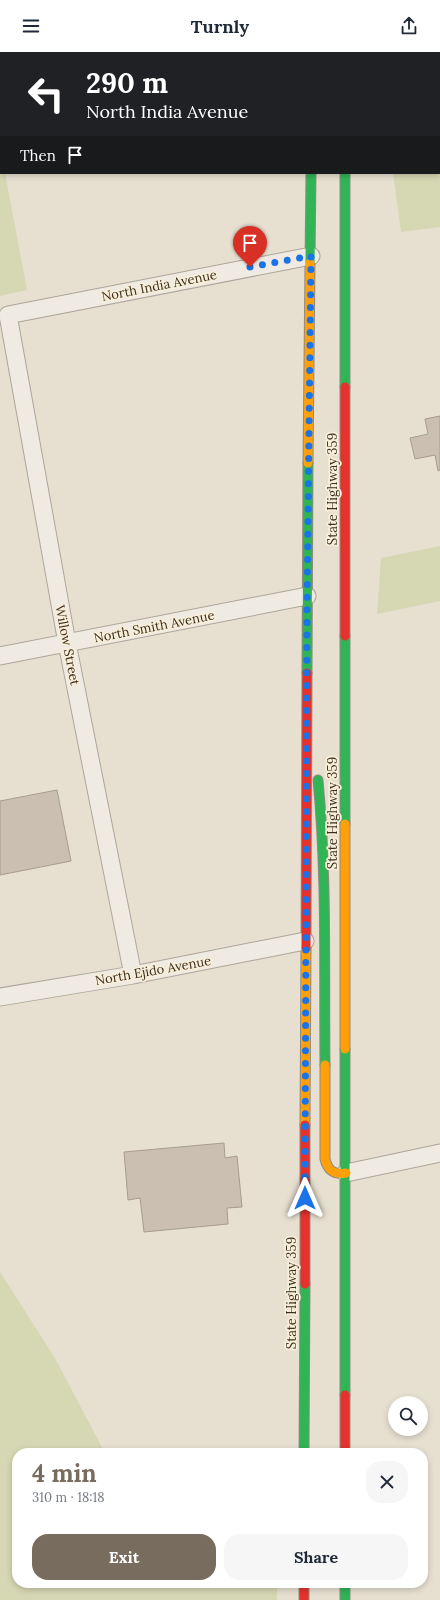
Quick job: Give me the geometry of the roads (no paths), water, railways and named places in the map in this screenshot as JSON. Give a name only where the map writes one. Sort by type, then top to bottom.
[{"type":"main road","name":"State Highway 359","points":[[304,1448],[306,730],[311,174]]},
{"type":"main road","name":"State Highway 359","points":[[345,174],[345,1448]]},
{"type":"main road","points":[[306,730],[320,788],[324,870],[325,1159],[328,1168],[332,1173],[338,1175],[346,1173]]},
{"type":"main road","points":[[304,1588],[304,1600]]},
{"type":"main road","points":[[345,1588],[345,1600]]},
{"type":"street","name":"North India Avenue","points":[[8,315],[311,256]]},
{"type":"street","name":"Willow Street","points":[[8,315],[67,643],[133,975]]},
{"type":"street","name":"North Smith Avenue","points":[[0,656],[307,596]]},
{"type":"street","name":"North Ejido Avenue","points":[[0,997],[133,975],[305,941]]},
{"type":"street","points":[[346,1173],[440,1153]]}]
